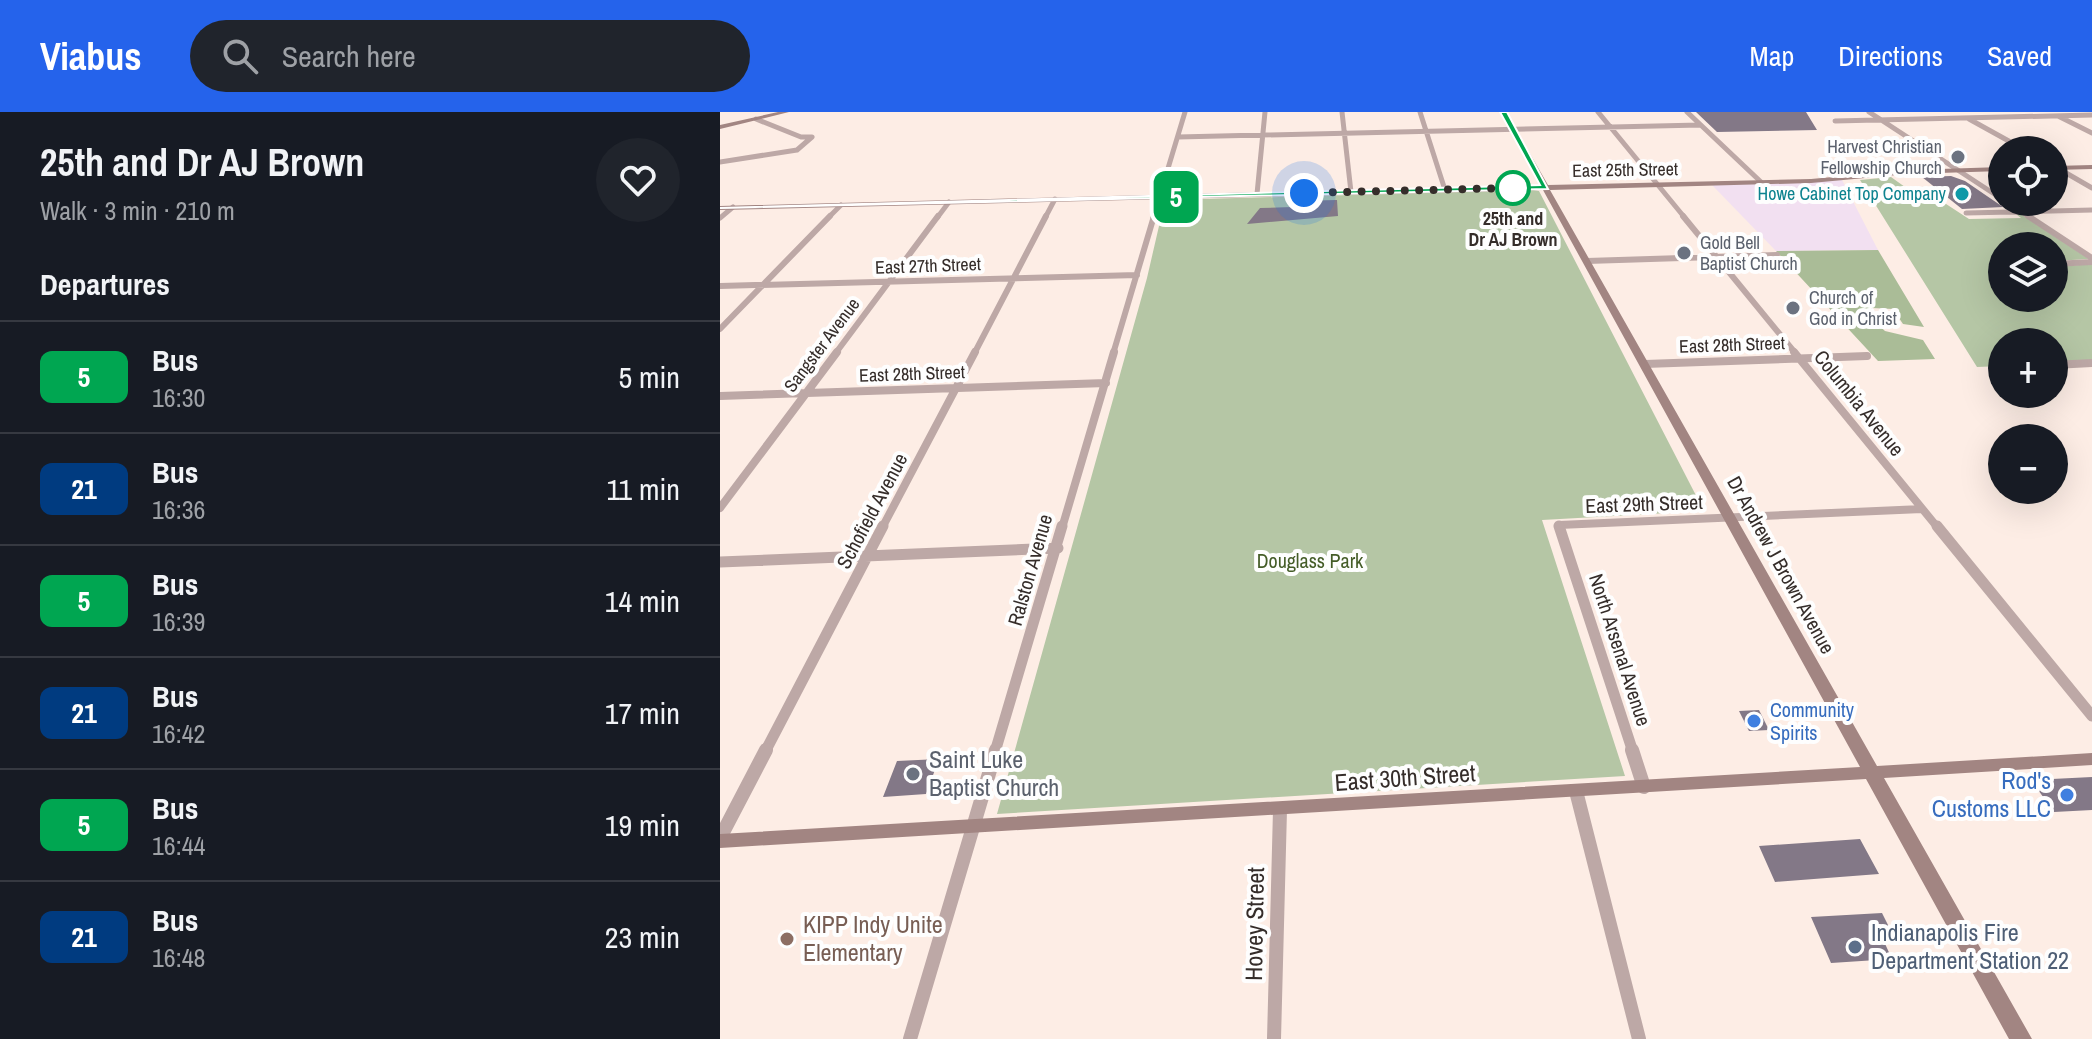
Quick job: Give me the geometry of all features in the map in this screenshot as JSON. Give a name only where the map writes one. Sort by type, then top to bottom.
[{"type":"main road","points":[[720,127],[786,112]]},
{"type":"main road","name":"Dr Andrew J Brown Avenue","points":[[1503,112],[2021,1039]]},
{"type":"main road","points":[[2068,167],[2092,167]]},
{"type":"main road","name":"East 25th Street","points":[[720,208],[1761,182],[1988,170]]},
{"type":"main road","name":"East 30th Street","points":[[720,840],[1280,810],[2092,759]]},
{"type":"street","name":"Ralston Avenue","points":[[910,1039],[1185,112]]},
{"type":"street","points":[[1257,194],[1265,112]]},
{"type":"street","points":[[1342,112],[1351,192]]},
{"type":"street","points":[[1420,112],[1445,190]]},
{"type":"street","name":"Columbia Avenue","points":[[1598,112],[2092,716]]},
{"type":"street","points":[[1687,112],[1761,182]]},
{"type":"street","points":[[1869,112],[1988,191]]},
{"type":"street","points":[[1957,112],[2000,136]]},
{"type":"street","points":[[2050,112],[2092,133]]},
{"type":"street","points":[[1835,121],[2092,115]]},
{"type":"street","points":[[720,162],[797,150],[812,137],[801,137],[756,119]]},
{"type":"street","points":[[1178,137],[1700,125]]},
{"type":"street","points":[[2068,174],[2092,188]]},
{"type":"street","name":"Schofield Avenue","points":[[720,840],[1055,199]]},
{"type":"street","name":"Sangster Avenue","points":[[720,508],[949,202]]},
{"type":"street","points":[[720,329],[841,205]]},
{"type":"street","points":[[720,218],[733,207]]},
{"type":"street","points":[[2068,211],[2092,210]]},
{"type":"street","points":[[1966,213],[1988,213]]},
{"type":"street","points":[[2027,216],[2092,260]]},
{"type":"street","points":[[1587,261],[1777,255]]},
{"type":"street","points":[[2068,263],[2092,260]]},
{"type":"street","name":"East 27th Street","points":[[720,286],[1137,275]]},
{"type":"street","name":"East 28th Street","points":[[1645,364],[1867,356]]},
{"type":"street","points":[[2068,364],[2092,363]]},
{"type":"street","name":"East 28th Street","points":[[720,396],[1106,383]]},
{"type":"street","name":"East 29th Street","points":[[1559,525],[1922,509]]},
{"type":"street","name":"North Arsenal Avenue","points":[[1559,525],[1644,787]]},
{"type":"street","points":[[720,562],[1058,548]]},
{"type":"street","points":[[1576,791],[1639,1039]]},
{"type":"street","name":"Hovey Street","points":[[1274,1039],[1280,810]]},
{"type":"shaded area","points":[[1842,180],[1878,250],[1776,251],[1712,185]]},
{"type":"green space","points":[[1891,177],[1926,202],[1943,202],[1969,219],[2024,216],[2048,232],[1988,232],[1988,312],[2068,312],[2068,266],[2092,264],[2092,362],[2068,363],[2068,328],[1988,328],[1988,367],[1977,367],[1860,180]]},
{"type":"green space","name":"Douglass Park","points":[[1539,191],[1704,511],[1542,520],[1625,776],[997,814],[1147,278],[1165,200]]},
{"type":"green space","points":[[2068,245],[2089,259],[2068,260]]},
{"type":"green space","points":[[1878,250],[1924,327],[1903,324],[1893,309],[1872,308],[1869,316],[1885,331],[1923,340],[1935,359],[1878,361],[1776,251]]},
{"type":"building","points":[[1696,112],[1806,112],[1817,130],[1717,132]]},
{"type":"building","name":"Howe Cabinet Top Company","points":[[1951,176],[1965,181],[1988,197],[1988,208],[1962,209],[1922,177]]},
{"type":"building","points":[[1337,200],[1338,216],[1247,224],[1260,208],[1293,207],[1293,201]]},
{"type":"building","name":"Community Spirits","points":[[1759,710],[1769,730],[1749,731],[1739,711]]},
{"type":"building","name":"Saint Luke Baptist Church","points":[[939,759],[926,794],[883,797],[897,761]]},
{"type":"building","name":"Rod's Customs LLC","points":[[2092,777],[2092,810],[2054,812],[2031,780]]},
{"type":"building","points":[[1860,839],[1879,874],[1775,882],[1759,846]]},
{"type":"building","name":"Indianapolis Fire Department Station 22","points":[[1882,913],[1893,935],[1881,935],[1892,959],[1831,963],[1811,917]]},
{"type":"bus line","name":"5","points":[[720,208],[1545,188],[1503,112]]},
{"type":"place","name":"Harvest Christian Fellowship Church","points":[[1958,157]]},
{"type":"place","name":"25th and Dr AJ Brown","points":[[1513,188]]},
{"type":"place","name":"Howe Cabinet Top Company","points":[[1962,194]]},
{"type":"place","name":"Gold Bell Baptist Church","points":[[1684,253]]},
{"type":"place","name":"Church of God in Christ","points":[[1793,308]]},
{"type":"place","name":"Community Spirits","points":[[1754,721]]},
{"type":"place","name":"Saint Luke Baptist Church","points":[[913,774]]},
{"type":"place","name":"Rod's Customs LLC","points":[[2067,795]]},
{"type":"place","name":"KIPP Indy Unite Elementary","points":[[787,939]]},
{"type":"place","name":"Indianapolis Fire Department Station 22","points":[[1855,947]]},
{"type":"route","points":[[1304,193],[1513,188]]}]
